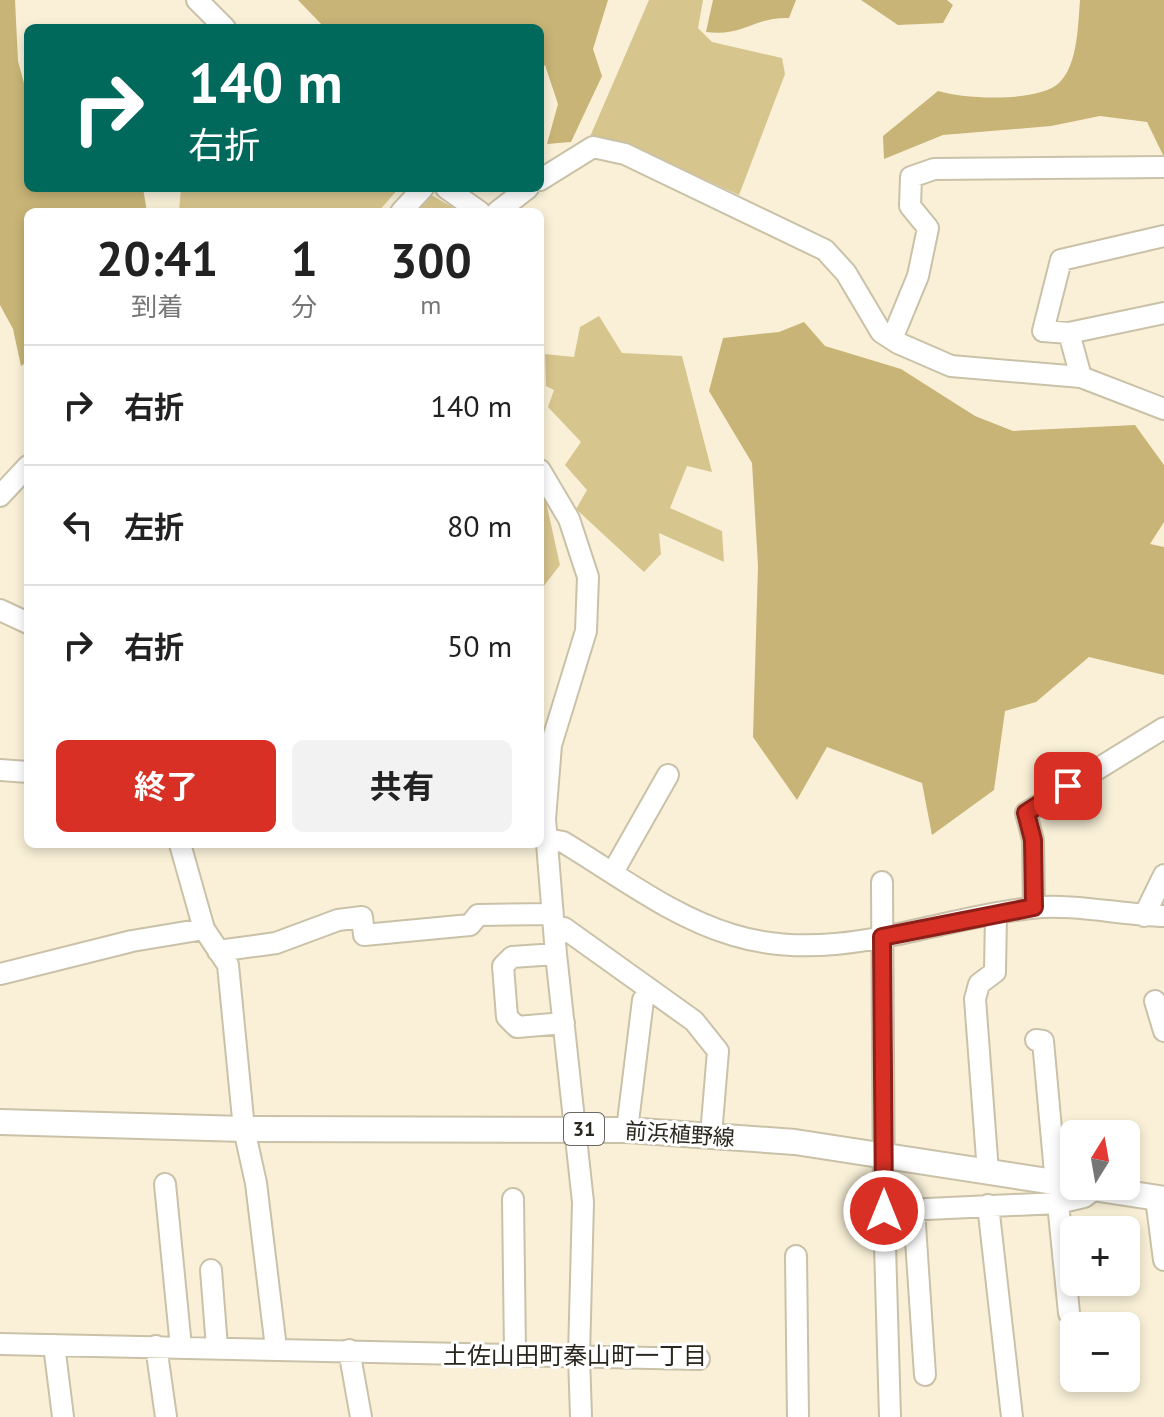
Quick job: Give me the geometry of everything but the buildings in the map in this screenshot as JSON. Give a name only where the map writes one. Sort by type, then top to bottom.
[{"type":"main road","name":"前浜植野線","points":[[0,1122],[244,1129],[575,1129],[711,1135],[795,1142],[988,1172],[1057,1194],[1095,1189],[1160,1198]]},
{"type":"street","points":[[197,0],[221,24]]},
{"type":"street","points":[[544,178],[593,147],[625,154],[825,250],[846,273],[881,332],[892,339],[951,366],[1081,377],[1164,409]]},
{"type":"street","points":[[892,339],[918,276],[928,228],[910,206],[911,177],[934,169],[1164,167]]},
{"type":"street","points":[[405,208],[419,192]]},
{"type":"street","points":[[452,192],[474,208]]},
{"type":"street","points":[[502,208],[523,192]]},
{"type":"street","points":[[1164,236],[1061,260],[1043,331],[1069,333],[1164,313]]},
{"type":"street","points":[[1069,333],[1081,377]]},
{"type":"street","points":[[0,496],[24,470]]},
{"type":"street","points":[[544,477],[569,519],[588,577],[586,631],[551,745],[544,825],[584,1233],[579,1356],[581,1417]]},
{"type":"street","points":[[0,610],[24,621]]},
{"type":"street","points":[[1034,907],[1033,840],[1026,813],[1164,728]]},
{"type":"street","points":[[0,770],[24,772]]},
{"type":"street","points":[[613,872],[668,775]]},
{"type":"street","points":[[544,825],[563,842],[693,919],[732,935],[796,945],[858,943],[1034,907],[1154,916],[1164,875]]},
{"type":"street","points":[[181,848],[204,929],[228,965],[244,1129],[256,1183],[276,1348]]},
{"type":"street","points":[[882,882],[883,1155],[890,1417]]},
{"type":"street","points":[[988,1172],[975,999],[979,984],[995,972],[996,914]]},
{"type":"street","points":[[218,951],[276,943],[338,920],[362,917],[364,935],[470,925],[478,915],[553,921],[694,1021],[718,1051],[711,1135]]},
{"type":"street","points":[[0,974],[132,941],[204,929]]},
{"type":"street","points":[[556,954],[512,957],[503,966],[507,1017],[517,1027],[564,1023]]},
{"type":"street","points":[[627,1130],[643,1000]]},
{"type":"street","points":[[1155,1001],[1164,1031]]},
{"type":"street","points":[[1036,1040],[1043,1041],[1069,1312]]},
{"type":"street","points":[[165,1184],[181,1347]]},
{"type":"street","points":[[884,1211],[988,1205],[1057,1194]]},
{"type":"street","points":[[1160,1198],[1164,1260]]},
{"type":"street","points":[[513,1199],[515,1352]]},
{"type":"street","points":[[988,1205],[1012,1417]]},
{"type":"street","points":[[914,1210],[925,1375]]},
{"type":"street","points":[[796,1256],[798,1417]]},
{"type":"street","points":[[211,1270],[217,1347]]},
{"type":"street","points":[[0,1344],[515,1352],[699,1359]]},
{"type":"street","points":[[54,1345],[63,1417]]},
{"type":"street","points":[[156,1346],[166,1417]]},
{"type":"street","points":[[349,1350],[361,1417]]},
{"type":"shaded area","points":[[0,0],[15,0],[18,61],[24,83],[24,192],[144,192],[146,208],[24,208],[24,364],[21,366],[13,329],[0,305]]},
{"type":"shaded area","points":[[298,0],[608,0],[593,49],[602,76],[571,142],[547,144],[558,104],[544,66],[544,24],[321,24]]},
{"type":"shaded area","points":[[649,0],[703,0],[698,28],[712,42],[782,58],[785,74],[739,195],[638,149],[589,139]]},
{"type":"shaded area","points":[[713,0],[796,0],[789,18],[766,20],[739,30],[719,33],[706,32]]},
{"type":"shaded area","points":[[861,0],[947,0],[953,5],[943,23],[898,25]]},
{"type":"shaded area","points":[[1080,0],[1164,0],[1164,157],[1147,122],[1100,116],[1051,126],[943,135],[884,159],[883,136],[938,91],[1000,98],[1034,94],[1059,83],[1073,55]]},
{"type":"shaded area","points":[[181,192],[396,192],[382,208],[179,208]]},
{"type":"shaded area","points":[[417,192],[426,192],[454,208],[408,208]]},
{"type":"shaded area","points":[[599,316],[622,353],[682,356],[712,472],[687,466],[670,508],[722,531],[724,562],[659,533],[661,554],[644,572],[576,509],[587,490],[565,465],[581,442],[548,407],[554,390],[546,386],[545,354],[574,357],[580,327]]},
{"type":"shaded area","points":[[804,322],[825,346],[901,369],[975,416],[1013,431],[1135,425],[1164,465],[1164,522],[1150,544],[1164,547],[1164,675],[1089,657],[1036,702],[1005,711],[994,790],[932,835],[922,783],[827,747],[797,800],[753,737],[758,566],[752,463],[709,391],[723,338],[779,332]]},
{"type":"shaded area","points":[[544,499],[546,502],[560,565],[544,586]]},
{"type":"district","name":"土佐山田町秦山町一丁目","points":[[575,1355]]},
{"type":"route","points":[[884,1211],[882,937],[1034,907],[1033,840],[1026,813],[1068,786]]}]
